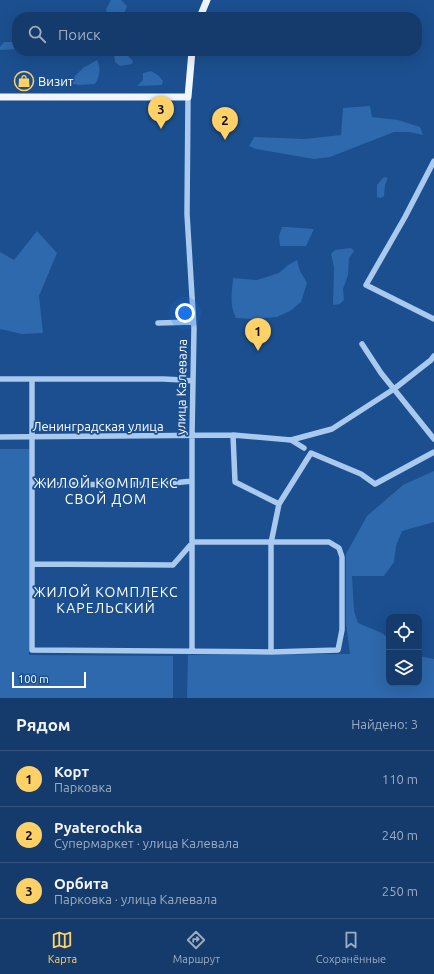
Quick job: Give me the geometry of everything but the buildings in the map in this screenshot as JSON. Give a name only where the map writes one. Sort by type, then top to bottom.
[{"type":"main road","points":[[202,12],[207,0]]},
{"type":"main road","name":"улица Калевала","points":[[188,97],[192,56]]},
{"type":"main road","points":[[0,98],[188,97]]},
{"type":"street","name":"улица Калевала","points":[[188,97],[187,214],[190,237],[191,287],[194,322],[192,436],[192,651]]},
{"type":"street","points":[[434,161],[405,217],[366,285],[434,319]]},
{"type":"street","points":[[158,323],[194,322]]},
{"type":"street","points":[[362,344],[381,373],[434,439]]},
{"type":"street","name":"Ленинградская улица","points":[[0,437],[233,435],[291,440],[332,429],[394,389],[434,356]]},
{"type":"street","points":[[0,379],[193,381]]},
{"type":"street","points":[[32,379],[32,437],[32,485],[32,564],[32,650],[271,652],[338,650],[342,630],[342,557],[339,548],[329,542],[193,542],[173,566],[32,564]]},
{"type":"street","points":[[233,435],[235,482],[279,504]]},
{"type":"street","points":[[291,440],[304,448]]},
{"type":"street","points":[[271,652],[272,543],[279,504],[311,453],[361,474],[375,484],[434,452]]},
{"type":"street","points":[[32,485],[164,484],[192,482]]},
{"type":"shaded area","points":[[111,0],[121,0],[127,6],[125,12],[107,12],[106,9]]},
{"type":"shaded area","points":[[4,42],[12,42],[12,49],[0,50],[0,47]]},
{"type":"shaded area","points":[[114,56],[128,56],[133,61],[132,64],[120,66],[115,62]]},
{"type":"shaded area","points":[[97,60],[99,72],[95,84],[79,85],[68,83],[83,68]]},
{"type":"shaded area","points":[[151,71],[159,76],[163,81],[162,85],[137,86],[143,80],[143,73]]},
{"type":"shaded area","points":[[370,106],[372,117],[398,120],[420,127],[423,135],[409,132],[394,132],[330,157],[314,159],[256,149],[249,146],[254,137],[305,139],[341,135],[343,108]]},
{"type":"shaded area","points":[[384,177],[388,178],[385,185],[384,196],[381,198],[377,197],[377,185]]},
{"type":"shaded area","points":[[282,227],[314,229],[306,246],[280,246],[279,236]]},
{"type":"shaded area","points":[[37,231],[57,253],[39,296],[43,333],[22,334],[0,329],[0,252],[14,260]]},
{"type":"shaded area","points":[[351,248],[354,251],[349,258],[348,275],[343,289],[344,300],[340,304],[333,305],[334,267],[331,254],[335,250]]},
{"type":"shaded area","points":[[297,260],[300,271],[307,283],[301,302],[290,311],[277,317],[252,319],[236,318],[232,308],[233,278],[257,280],[279,273],[288,265]]},
{"type":"shaded area","points":[[0,449],[29,449],[29,655],[173,656],[173,698],[0,698]]},
{"type":"shaded area","points":[[434,471],[434,522],[402,531],[396,546],[394,562],[384,576],[352,576],[354,611],[358,623],[382,633],[386,636],[386,686],[422,686],[422,657],[434,659],[434,698],[187,698],[188,655],[350,654],[346,623],[346,554],[367,516],[403,485]]},
{"type":"place","name":"Визит","points":[[24,81]]},
{"type":"place","name":"Орбита","points":[[161,129]]},
{"type":"place","name":"Pyaterochka","points":[[225,140]]},
{"type":"place","name":"Корт","points":[[258,351]]},
{"type":"district","name":"ЖИЛОЙ КОМПЛЕКС СВОЙ ДОМ","points":[[106,492]]},
{"type":"district","name":"ЖИЛОЙ КОМПЛЕКС КАРЕЛЬСКИЙ","points":[[106,600]]}]
